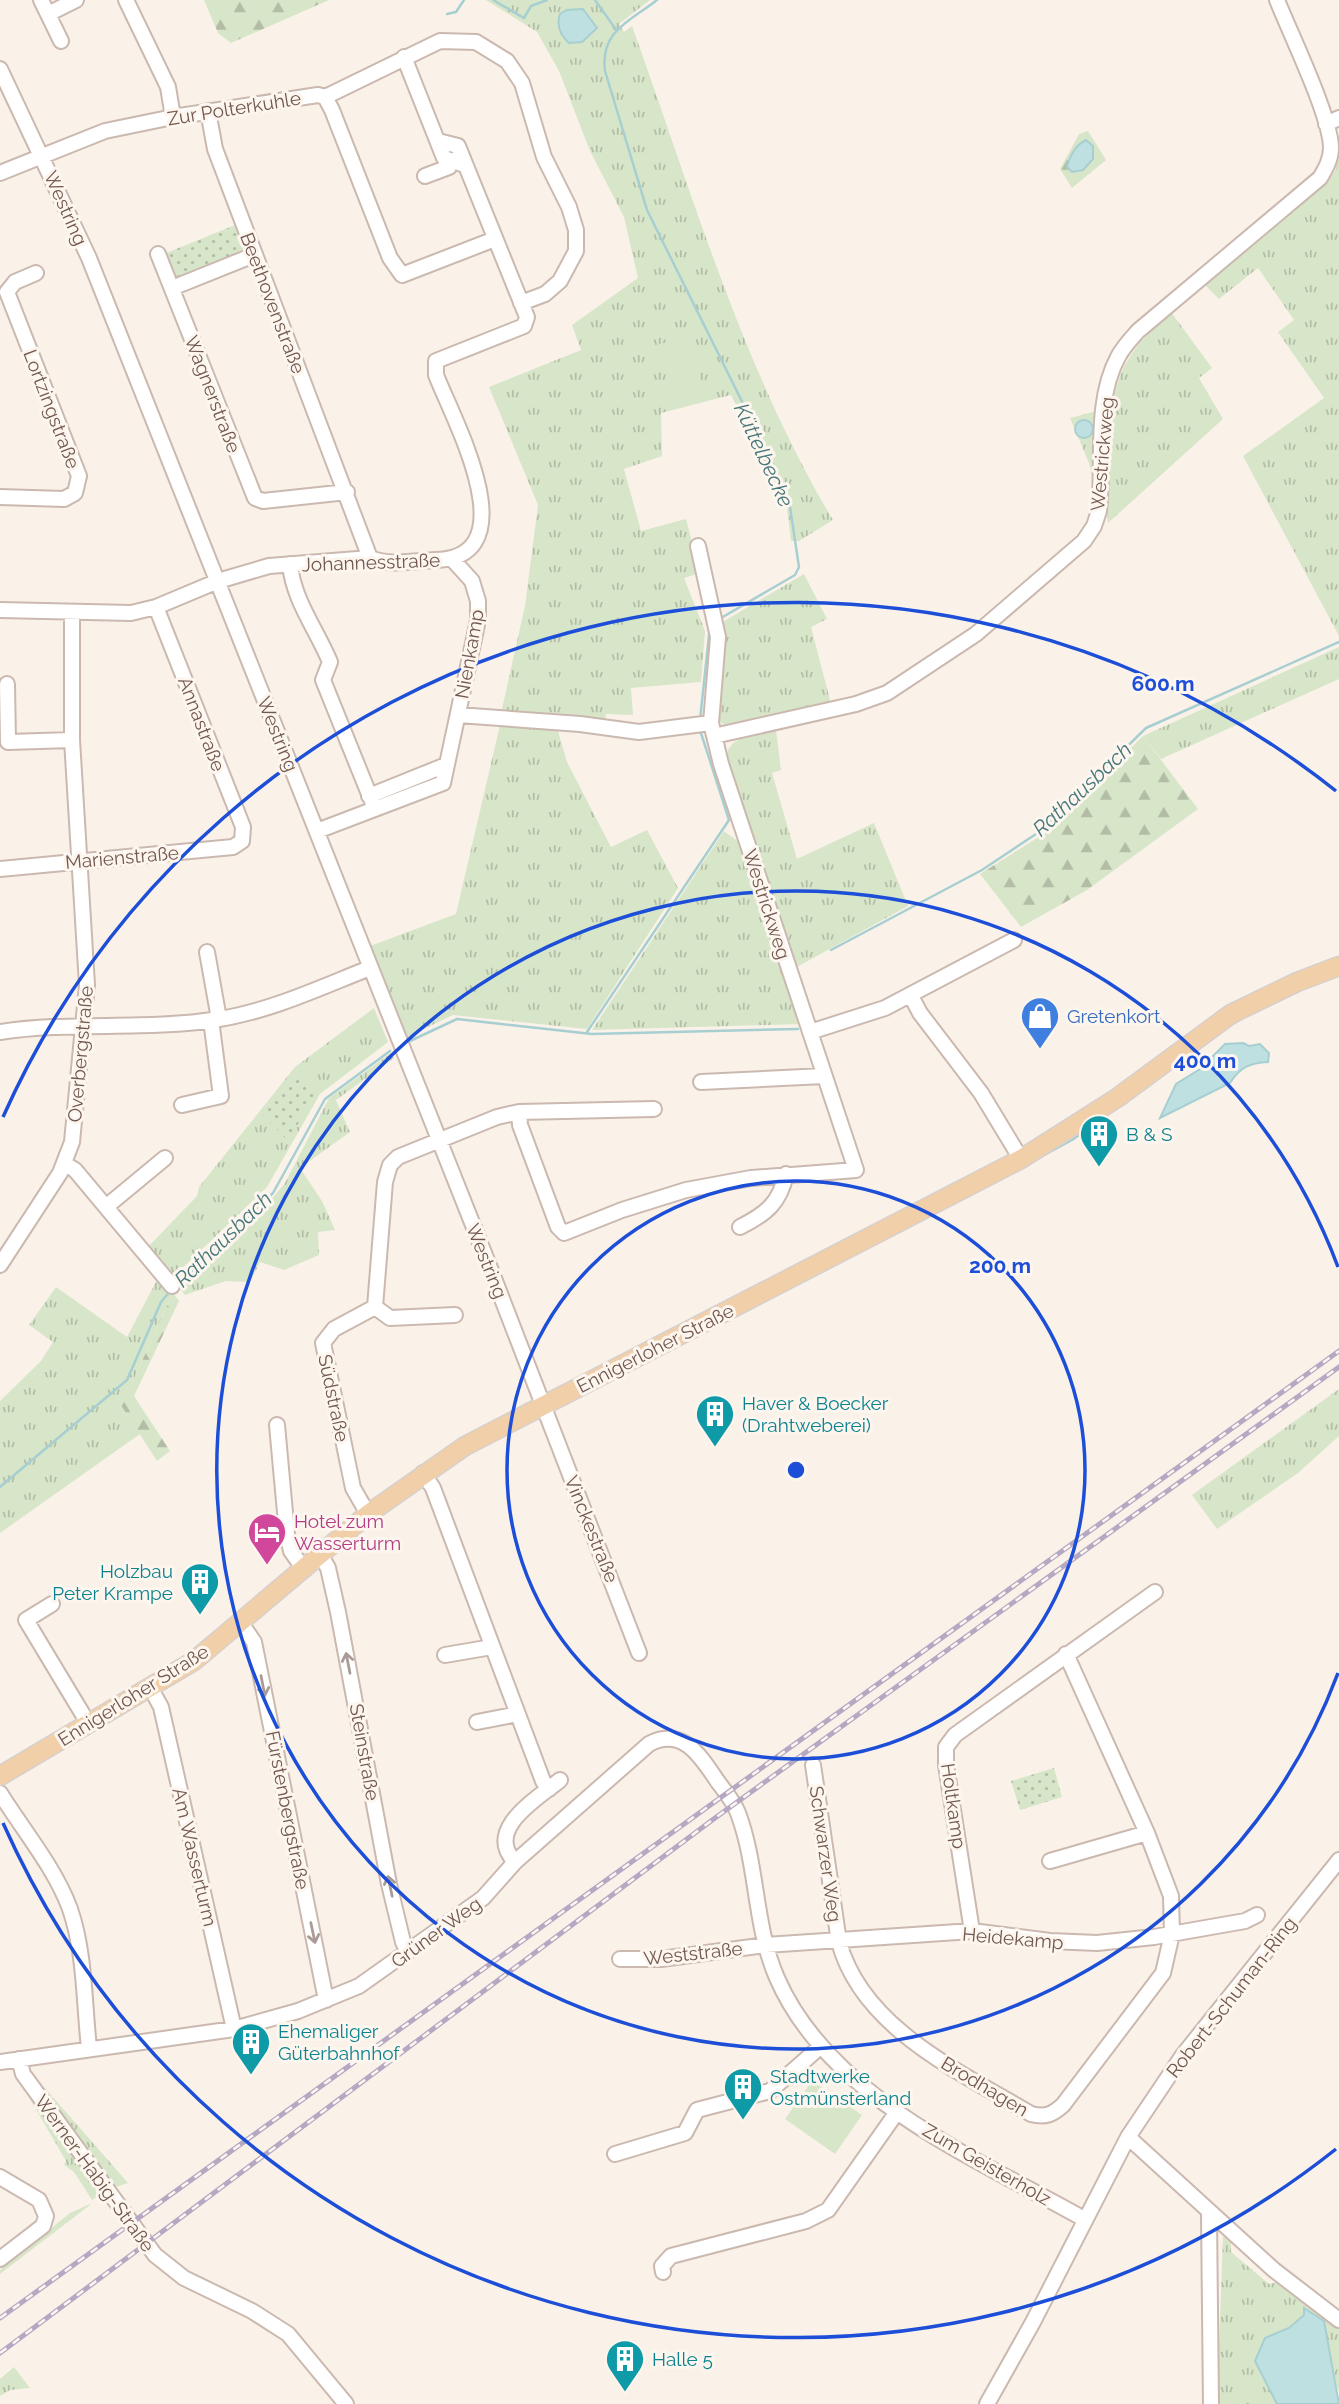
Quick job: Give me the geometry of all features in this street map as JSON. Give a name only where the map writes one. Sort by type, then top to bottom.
[{"type":"main road","name":"Ennigerloher Straße","points":[[0,1776],[194,1661],[368,1514],[423,1473],[466,1446],[1021,1159],[1117,1098],[1231,1014],[1297,982],[1339,966]]},
{"type":"street","points":[[41,0],[61,41]]},
{"type":"street","points":[[48,14],[76,0]]},
{"type":"street","points":[[126,0],[168,87],[173,117]]},
{"type":"street","name":"Westrickweg","points":[[458,715],[639,732],[712,729],[856,704],[887,693],[976,634],[1084,541],[1094,526],[1099,511],[1104,404],[1110,375],[1119,355],[1159,313],[1320,178],[1328,166],[1333,121],[1277,0]]},
{"type":"street","points":[[325,97],[440,41],[476,42],[507,61],[522,83],[544,157],[575,220],[576,240],[572,262],[560,281],[545,294],[521,303]]},
{"type":"street","points":[[404,57],[438,141],[458,146],[458,162],[495,239],[527,317],[524,326],[436,361],[436,376],[481,489],[484,511],[475,539],[452,559]]},
{"type":"street","name":"Westring","points":[[0,69],[89,258],[543,1406]]},
{"type":"street","name":"Zur Polterkuhle","points":[[0,173],[105,131],[173,117],[313,95],[325,97],[390,258],[402,275],[495,239]]},
{"type":"street","name":"Beethovenstraße","points":[[208,111],[215,149],[370,558]]},
{"type":"street","points":[[425,176],[458,162]]},
{"type":"street","name":"Wagnerstraße","points":[[158,254],[255,498],[263,501],[347,492]]},
{"type":"street","points":[[172,288],[254,255]]},
{"type":"street","name":"Lortzingstraße","points":[[0,497],[64,499],[75,494],[79,485],[79,476],[3,292],[15,282],[36,273]]},
{"type":"street","name":"Westrickweg","points":[[698,546],[718,637],[712,729],[856,1170],[843,1173],[786,1174]]},
{"type":"street","name":"Johannesstraße","points":[[0,610],[131,612],[156,607],[218,581],[270,566],[370,558],[386,561],[452,559]]},
{"type":"street","name":"Nienkamp","points":[[317,831],[372,802],[443,783],[478,620],[478,601],[472,581],[452,559]]},
{"type":"street","name":"Johannesstraße","points":[[290,565],[291,576],[310,625],[318,632],[330,662],[323,680],[372,802]]},
{"type":"street","name":"Annastraße","points":[[156,607],[243,827],[242,841]]},
{"type":"street","name":"Overbergstraße","points":[[0,1265],[65,1164],[72,1142],[85,1025],[87,985],[77,860],[72,740],[72,611]]},
{"type":"street","points":[[7,684],[8,742],[72,740]]},
{"type":"street","name":"Marienstraße","points":[[0,869],[233,847],[242,841]]},
{"type":"street","points":[[810,1032],[911,996],[1014,940]]},
{"type":"street","points":[[182,1105],[221,1096],[207,952]]},
{"type":"street","points":[[0,1032],[34,1027],[215,1020],[276,1004],[370,968]]},
{"type":"street","points":[[911,996],[920,1013],[981,1093],[1021,1159]]},
{"type":"street","points":[[701,1082],[824,1076]]},
{"type":"street","points":[[455,1315],[390,1318],[375,1307],[385,1182],[390,1165],[398,1157],[497,1117],[519,1112],[654,1109]]},
{"type":"street","points":[[519,1112],[520,1125],[558,1227],[564,1233],[661,1197],[728,1182],[786,1174],[782,1192],[773,1207],[740,1227]]},
{"type":"street","points":[[107,1206],[165,1158]]},
{"type":"street","points":[[65,1164],[75,1170],[107,1206],[172,1286]]},
{"type":"street","name":"Südstraße","points":[[368,1514],[353,1488],[323,1343],[334,1329],[375,1307]]},
{"type":"street","name":"Vinckestraße","points":[[543,1406],[639,1653]]},
{"type":"street","points":[[277,1425],[287,1534],[291,1551],[303,1568]]},
{"type":"street","points":[[423,1473],[433,1488],[543,1781],[555,1785],[508,1825],[505,1840],[508,1854],[515,1862]]},
{"type":"street","name":"Steinstraße","points":[[320,1553],[328,1568],[338,1612],[389,1884],[403,1942],[408,1952]]},
{"type":"street","name":"Holtkamp","points":[[972,1931],[946,1765],[946,1747],[955,1735],[1155,1592]]},
{"type":"street","points":[[52,1604],[26,1620],[88,1723]]},
{"type":"street","name":"Fürstenbergstraße","points":[[242,1623],[254,1642],[326,2000]]},
{"type":"street","points":[[445,1654],[492,1647]]},
{"type":"street","points":[[1066,1654],[1147,1833],[1171,1896],[1172,1934]]},
{"type":"street","name":"Am Wasserturm","points":[[150,1687],[161,1707],[234,2029]]},
{"type":"street","points":[[477,1722],[518,1714]]},
{"type":"street","name":"Grüner Weg","points":[[0,2062],[234,2029],[326,2000],[365,1983],[483,1898],[515,1862],[649,1744],[662,1739],[680,1740],[700,1755],[737,1809],[766,1945]]},
{"type":"street","name":"Schwarzer Weg","points":[[813,1765],[839,1942]]},
{"type":"street","points":[[0,1793],[60,1887],[69,1907],[75,1927],[89,2048]]},
{"type":"street","points":[[1050,1861],[1147,1833]]},
{"type":"street","name":"Robert-Schuman-Ring","points":[[987,2404],[1033,2322],[1128,2137],[1183,2055],[1339,1860]]},
{"type":"street","name":"Heidekamp","points":[[766,1945],[972,1931],[1072,1943],[1172,1934],[1245,1921],[1257,1915]]},
{"type":"street","name":"Brodhagen","points":[[839,1942],[844,1962],[860,1990],[900,2030],[931,2053],[1031,2114],[1041,2117],[1053,2113],[1063,2105],[1163,1973],[1172,1934]]},
{"type":"street","name":"Weststraße","points":[[620,1959],[661,1959],[766,1945]]},
{"type":"street","name":"Zum Geisterholz","points":[[766,1945],[776,1976],[790,2005],[821,2046],[853,2078],[897,2112],[1084,2219]]},
{"type":"street","points":[[615,2154],[685,2133],[697,2110],[770,2091],[821,2046]]},
{"type":"street","name":"Werner-Habig-Straße","points":[[19,2059],[23,2074],[155,2255],[184,2278],[252,2311],[288,2334],[346,2404]]},
{"type":"street","points":[[663,2272],[662,2266],[671,2256],[806,2221],[828,2210],[897,2112]]},
{"type":"street","points":[[1128,2137],[1209,2215],[1339,2320]]},
{"type":"street","points":[[0,2177],[39,2200],[46,2216],[43,2226],[0,2259]]},
{"type":"street","points":[[1209,2215],[1211,2404]]},
{"type":"green space","points":[[204,0],[329,0],[231,43],[218,33]]},
{"type":"green space","points":[[486,0],[650,0],[619,24],[624,32],[632,26],[745,341],[801,462],[833,520],[799,541],[791,541],[787,508],[731,395],[661,413],[662,456],[624,469],[641,531],[686,519],[700,573],[684,578],[705,631],[701,682],[631,688],[633,715],[606,714],[605,721],[501,713],[525,606],[538,505],[489,387],[581,350],[572,325],[638,278],[624,217],[590,151],[559,71],[537,32]]},
{"type":"green space","points":[[1088,131],[1106,160],[1072,188],[1060,169],[1079,134]]},
{"type":"green space","points":[[1339,157],[1339,636],[1243,456],[1324,398],[1278,332],[1294,320],[1258,268],[1219,299],[1204,284],[1327,183],[1336,169]]},
{"type":"green space","points":[[235,225],[244,249],[241,256],[180,280],[173,278],[164,254]]},
{"type":"green space","points":[[1171,312],[1212,368],[1199,378],[1223,419],[1108,523],[1106,501],[1112,416],[1119,379],[1137,347]]},
{"type":"green space","points":[[690,337],[705,399],[674,407],[659,344]]},
{"type":"green space","points":[[1097,411],[1093,480],[1089,463],[1070,418]]},
{"type":"green space","points":[[804,574],[827,619],[811,627],[831,704],[724,725],[716,718],[721,623]]},
{"type":"green space","points":[[1339,647],[1339,679],[1161,759],[1143,736]]},
{"type":"green space","points":[[500,725],[557,728],[567,762],[611,847],[647,830],[678,888],[587,1029],[453,1015],[407,1037],[370,946],[456,914]]},
{"type":"green space","points":[[776,730],[781,770],[772,773],[797,859],[874,823],[908,906],[795,968],[726,759],[728,751],[738,740]]},
{"type":"green space","points":[[1143,736],[1198,809],[1087,890],[1021,927],[980,874],[1045,833]]},
{"type":"green space","points":[[724,831],[740,843],[802,1024],[592,1030]]},
{"type":"green space","points":[[374,1008],[388,1042],[320,1094],[267,1187],[171,1279],[147,1248],[197,1196],[199,1187],[295,1067]]},
{"type":"green space","points":[[391,1053],[394,1058],[336,1100],[350,1132],[300,1168],[322,1201],[335,1230],[318,1232],[319,1255],[284,1270],[260,1262],[250,1282],[226,1281],[185,1295],[179,1288],[265,1207],[285,1183],[329,1098]]},
{"type":"green space","points":[[297,1070],[317,1092],[288,1141],[262,1114]]},
{"type":"green space","points":[[159,1276],[173,1293],[132,1383],[117,1399],[140,1434],[0,1533],[0,1401],[41,1361],[53,1342],[29,1325],[56,1287],[127,1337]]},
{"type":"green space","points":[[173,1293],[179,1301],[134,1396],[170,1451],[157,1461],[117,1399],[132,1383]]},
{"type":"green space","points":[[1339,1389],[1339,1436],[1298,1473],[1217,1529],[1192,1495]]},
{"type":"green space","points":[[1054,1768],[1062,1797],[1020,1810],[1011,1781]]},
{"type":"green space","points":[[16,2075],[102,2193],[92,2200],[74,2172],[64,2165],[66,2161]]},
{"type":"green space","points":[[812,2081],[862,2115],[835,2154],[785,2119]]},
{"type":"green space","points":[[41,2087],[44,2087],[128,2183],[116,2187]]},
{"type":"green space","points":[[90,2204],[0,2274],[0,2270],[70,2213]]},
{"type":"green space","points":[[1223,2236],[1231,2241],[1231,2252],[1269,2284],[1278,2282],[1339,2328],[1339,2391],[1304,2309],[1304,2315],[1289,2328],[1265,2338],[1277,2404],[1217,2404]]},
{"type":"green space","points":[[14,2367],[30,2388],[10,2390],[0,2396],[0,2379]]},
{"type":"water","points":[[583,9],[597,28],[582,42],[569,43],[560,30],[560,14],[567,10]]},
{"type":"water","points":[[1086,140],[1093,146],[1093,159],[1083,170],[1072,172],[1067,167],[1070,159],[1076,148]]},
{"type":"water","points":[[1084,420],[1090,423],[1093,429],[1090,435],[1084,438],[1078,435],[1075,429],[1078,423]]},
{"type":"water","points":[[1243,1043],[1249,1046],[1260,1044],[1269,1053],[1268,1062],[1246,1067],[1230,1083],[1160,1118],[1176,1084],[1200,1069],[1225,1044]]},
{"type":"water","points":[[1304,2308],[1324,2321],[1339,2404],[1277,2404],[1255,2361],[1265,2338],[1289,2328],[1304,2315]]},
{"type":"waterway","points":[[447,14],[456,12],[464,0]]},
{"type":"waterway","points":[[493,0],[524,18],[531,6],[547,0]]},
{"type":"waterway","points":[[595,0],[617,31]]},
{"type":"waterway","name":"Küttelbecke","points":[[657,0],[612,37],[607,46],[605,71],[647,210],[772,462],[790,507],[799,567],[795,575],[721,618]]},
{"type":"waterway","name":"Küttelbecke","points":[[700,720],[710,626]]},
{"type":"waterway","name":"Rathausbach","points":[[831,950],[982,870],[1042,830],[1146,728],[1339,642]]},
{"type":"waterway","name":"Küttelbecke","points":[[587,1032],[729,820],[700,730]]},
{"type":"waterway","points":[[1231,1025],[1244,1017]]},
{"type":"waterway","name":"Rathausbach","points":[[410,1041],[457,1019],[592,1034],[798,1029]]},
{"type":"waterway","name":"Rathausbach","points":[[176,1286],[273,1193],[325,1099],[390,1051]]},
{"type":"waterway","points":[[1037,1159],[1072,1140],[1144,1089]]},
{"type":"waterway","name":"Rathausbach","points":[[0,1487],[127,1380],[161,1302],[171,1290]]},
{"type":"railway","points":[[0,2318],[1339,1351]]},
{"type":"railway","points":[[0,2353],[715,1818],[1339,1367]]},
{"type":"place","name":"Gretenkort","points":[[1040,1050]]},
{"type":"place","name":"B & S","points":[[1099,1168]]},
{"type":"place","name":"Haver & Boecker (Drahtweberei)","points":[[715,1448]]},
{"type":"place","name":"Hotel zum Wasserturm","points":[[267,1566]]},
{"type":"place","name":"Holzbau Peter Krampe","points":[[200,1616]]},
{"type":"place","name":"Ehemaliger Güterbahnhof","points":[[251,2076]]},
{"type":"place","name":"Stadtwerke Ostmünsterland","points":[[743,2121]]},
{"type":"place","name":"Halle 5","points":[[625,2393]]}]
